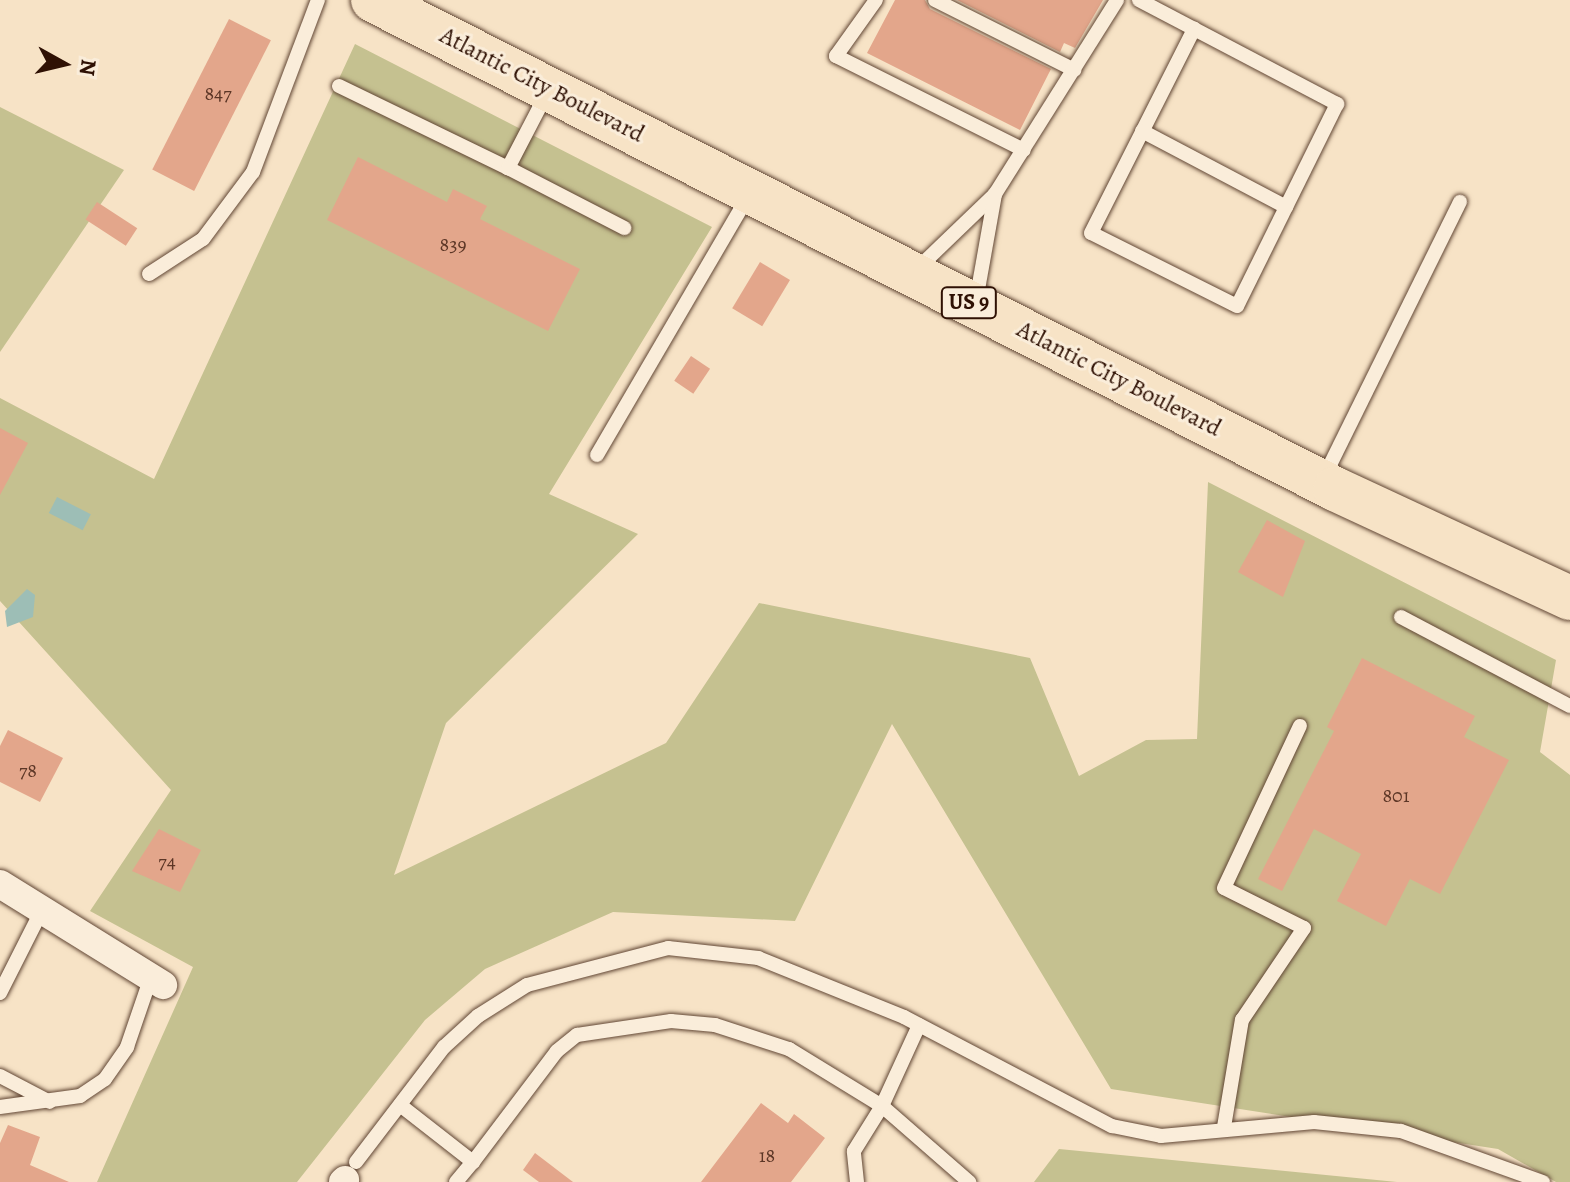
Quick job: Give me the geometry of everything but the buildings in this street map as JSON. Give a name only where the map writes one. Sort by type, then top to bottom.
[{"type":"highway","name":"Atlantic City Boulevard","points":[[373,0],[1321,482],[1570,598]]},
{"type":"street","points":[[0,884],[157,981]]},
{"type":"lane","points":[[149,274],[203,239],[253,172],[318,0]]},
{"type":"lane","points":[[876,0],[836,56],[1024,150]]},
{"type":"lane","points":[[935,0],[1074,70]]},
{"type":"lane","points":[[912,274],[995,194],[1117,0]]},
{"type":"lane","points":[[1139,0],[1337,104],[1237,306],[1091,233],[1194,29]]},
{"type":"lane","points":[[339,86],[624,228]]},
{"type":"lane","points":[[508,168],[549,89]]},
{"type":"lane","points":[[1142,131],[1286,207]]},
{"type":"lane","points":[[597,455],[751,191]]},
{"type":"lane","points":[[975,306],[995,194]]},
{"type":"lane","points":[[1321,482],[1460,202]]},
{"type":"lane","points":[[1401,617],[1570,706]]},
{"type":"lane","points":[[1224,1127],[1242,1020],[1304,928],[1224,888],[1300,726]]},
{"type":"lane","points":[[0,993],[42,910]]},
{"type":"lane","points":[[348,1175],[444,1047],[527,985],[668,948],[758,958],[919,1025],[1112,1126],[1161,1136],[1224,1127],[1314,1122],[1401,1131],[1543,1182]]},
{"type":"lane","points":[[0,1107],[80,1096],[105,1079],[127,1047],[157,981]]},
{"type":"lane","points":[[456,1182],[557,1051],[577,1035],[671,1021],[715,1025],[789,1049],[882,1106],[969,1182]]},
{"type":"lane","points":[[857,1182],[854,1151],[882,1106],[919,1025]]},
{"type":"lane","points":[[0,1076],[51,1102]]},
{"type":"lane","points":[[400,1105],[473,1162]]},
{"type":"shaded area","points":[[355,44],[712,227],[549,494],[638,534],[446,723],[394,875],[666,743],[759,603],[1030,658],[1079,776],[1146,740],[1197,739],[1208,482],[1556,660],[1540,752],[1570,775],[1570,1182],[1556,1182],[1498,1149],[1111,1089],[892,724],[795,921],[613,912],[485,969],[425,1020],[297,1182],[97,1182],[193,967],[90,911],[171,790],[0,601],[0,398],[154,479]]},
{"type":"shaded area","points":[[0,107],[124,170],[0,352]]},
{"type":"shaded area","points":[[1059,1149],[1397,1182],[1034,1182]]},
{"type":"water","points":[[57,497],[91,514],[83,530],[49,513]]},
{"type":"water","points":[[27,589],[35,595],[33,617],[7,627],[5,611]]}]
